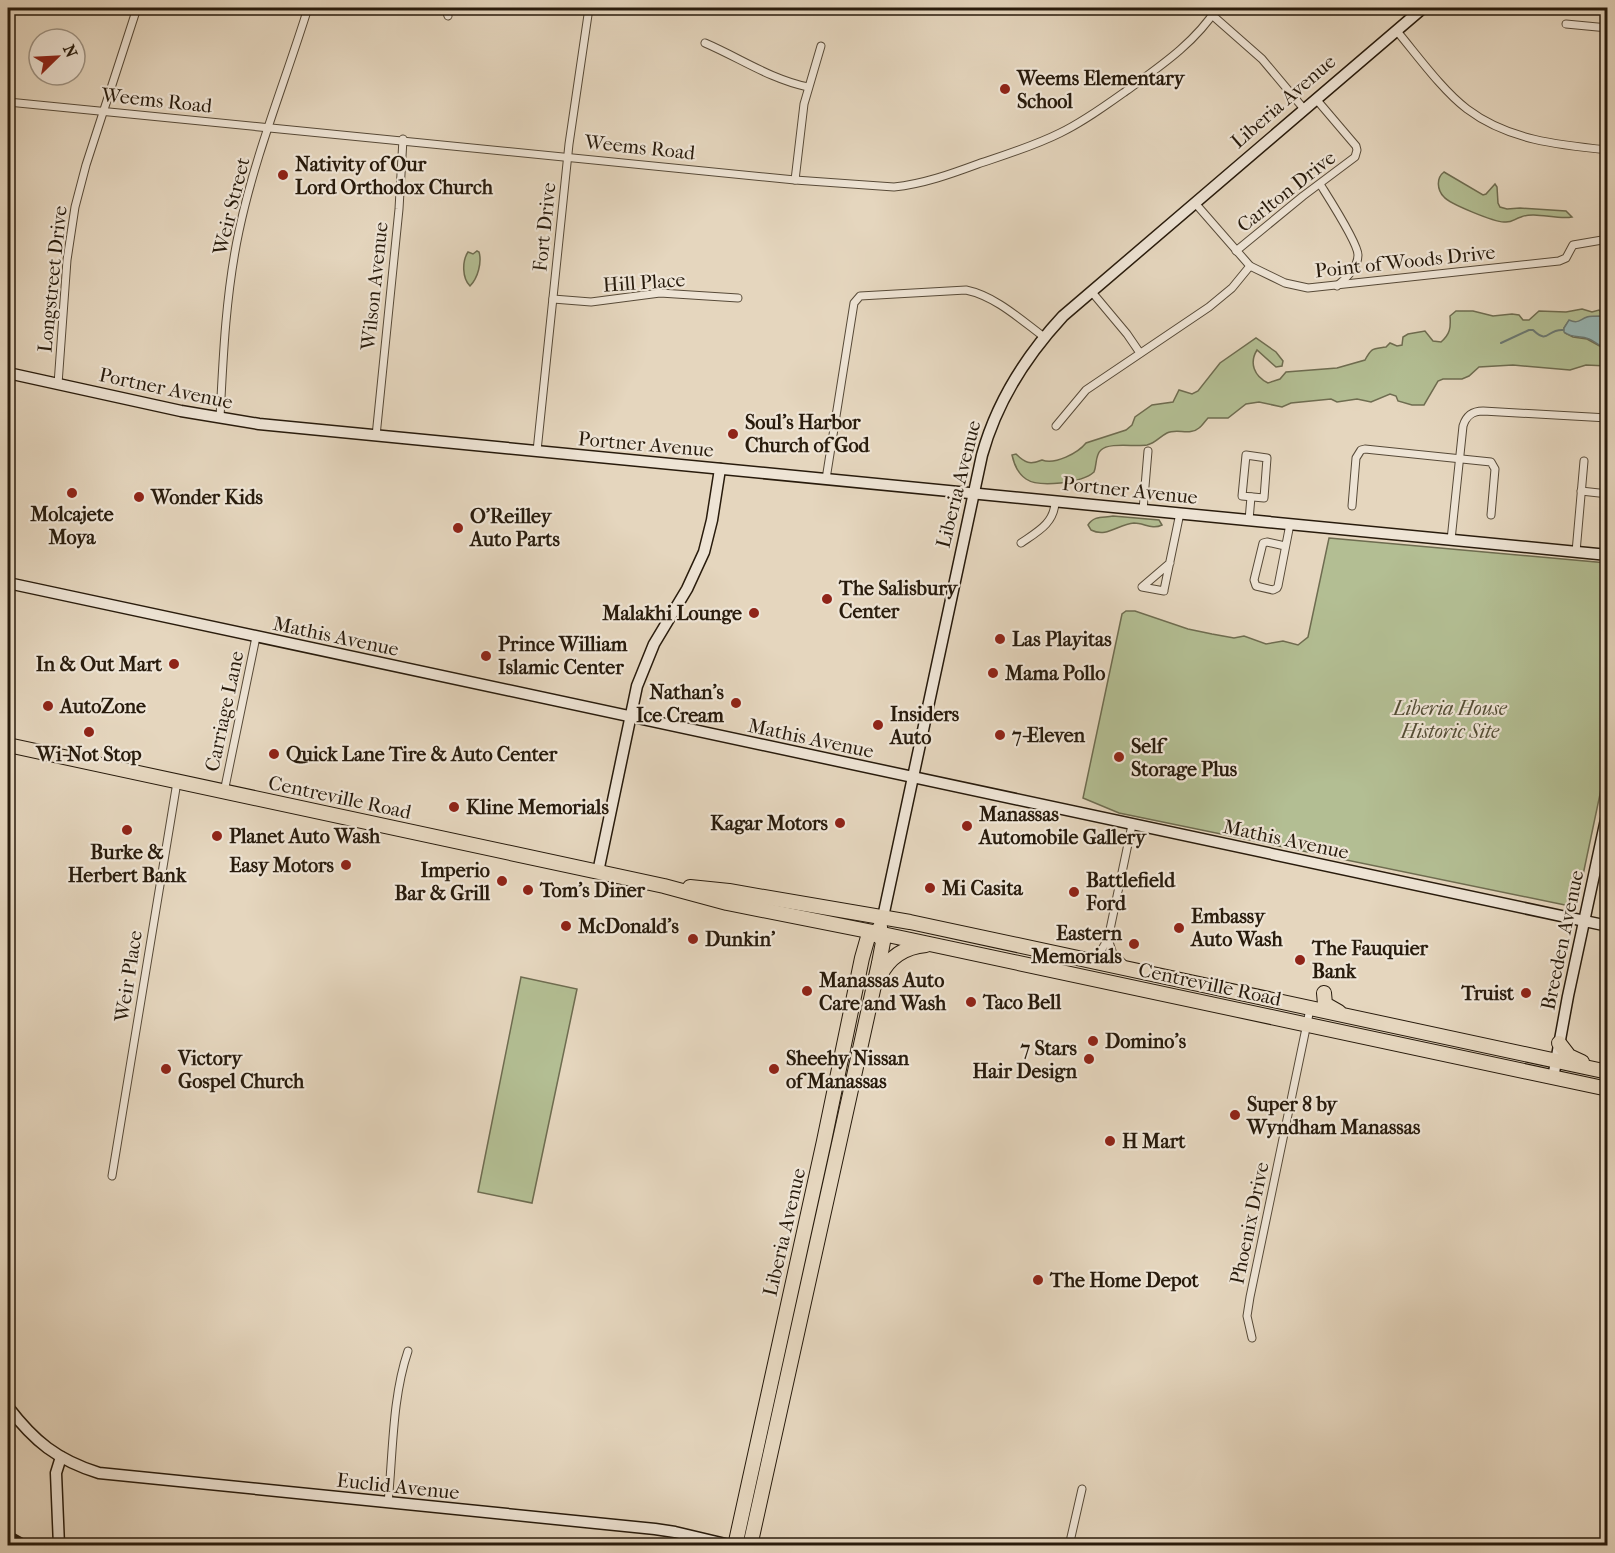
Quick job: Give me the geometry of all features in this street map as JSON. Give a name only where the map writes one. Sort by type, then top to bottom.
[{"type":"highway","name":"Centreville Road","points":[[8,745],[664,886],[727,903],[832,923],[1608,1089]]},
{"type":"highway","name":"Centreville Road","points":[[664,886],[729,891],[883,917],[1604,1071]]},
{"type":"highway","name":"Liberia Avenue","points":[[750,1545],[883,942],[878,933],[883,917]]},
{"type":"highway","points":[[832,923],[854,938],[861,950],[862,958]]},
{"type":"highway","name":"Liberia Avenue","points":[[734,1545],[824,1142],[862,958],[868,937],[878,933]]},
{"type":"highway","points":[[873,989],[892,957],[909,948],[931,945]]},
{"type":"highway","points":[[1324,993],[1325,1004],[1348,1017]]},
{"type":"highway","points":[[1559,1043],[1569,1056],[1604,1071]]},
{"type":"street","name":"Longstreet Drive","points":[[58,384],[67,260],[75,207],[137,8]]},
{"type":"street","name":"Weir Street","points":[[220,418],[233,264],[242,220],[268,128],[308,8]]},
{"type":"street","points":[[445,8],[448,16]]},
{"type":"street","name":"Fort Drive","points":[[537,451],[568,156],[589,8]]},
{"type":"street","name":"Weems Road","points":[[8,102],[795,180],[874,186],[910,185],[956,172],[1057,135],[1102,108],[1163,64],[1192,39],[1217,8]]},
{"type":"street","name":"Liberia Avenue","points":[[883,917],[986,439],[998,408],[1015,377],[1044,337],[1063,316],[1422,8]]},
{"type":"street","points":[[1212,15],[1262,59],[1304,109]]},
{"type":"street","points":[[1566,24],[1608,28]]},
{"type":"street","points":[[1396,30],[1456,99],[1482,119],[1497,127],[1535,140],[1608,150]]},
{"type":"street","points":[[705,43],[766,74],[808,87]]},
{"type":"street","points":[[795,180],[808,87],[821,46]]},
{"type":"street","name":"Carlton Drive","points":[[1236,251],[1352,161],[1357,154],[1356,146],[1316,99]]},
{"type":"street","name":"Wilson Avenue","points":[[376,436],[399,209],[403,140]]},
{"type":"street","points":[[1320,184],[1358,254],[1354,267],[1337,286]]},
{"type":"street","name":"Point of Woods Drive","points":[[1195,203],[1250,266],[1285,282],[1313,289],[1559,261],[1566,258],[1574,245],[1608,239]]},
{"type":"street","points":[[1056,426],[1081,394],[1209,307],[1232,288],[1250,266]]},
{"type":"street","points":[[826,479],[854,303],[860,296],[966,290],[993,300],[1044,337]]},
{"type":"street","points":[[1091,291],[1140,353]]},
{"type":"street","name":"Hill Place","points":[[553,299],[591,302],[660,294],[738,298]]},
{"type":"street","name":"Portner Avenue","points":[[8,373],[220,418],[376,436],[1608,555]]},
{"type":"street","points":[[1451,540],[1463,426],[1468,416],[1474,412],[1563,414],[1608,418]]},
{"type":"street","points":[[1352,506],[1356,458],[1361,450],[1491,462],[1494,465],[1491,515]]},
{"type":"street","points":[[1143,510],[1148,451]]},
{"type":"street","points":[[1246,455],[1267,458],[1264,498],[1251,497],[1242,496],[1246,455]]},
{"type":"street","points":[[1576,552],[1584,461]]},
{"type":"street","points":[[598,872],[637,686],[648,655],[693,579],[704,552],[720,469]]},
{"type":"street","points":[[1581,491],[1608,494]]},
{"type":"street","points":[[1249,520],[1251,497]]},
{"type":"street","points":[[1021,543],[1049,522],[1053,515],[1055,501]]},
{"type":"street","points":[[1170,563],[1142,587],[1164,591],[1170,563],[1180,513]]},
{"type":"street","points":[[1285,546],[1263,543],[1254,580],[1256,586],[1273,590],[1277,588],[1290,524]]},
{"type":"street","name":"Mathis Avenue","points":[[8,583],[1608,926]]},
{"type":"street","name":"Carriage Lane","points":[[224,792],[256,637]]},
{"type":"street","name":"Weir Place","points":[[112,1176],[177,782]]},
{"type":"street","name":"Breeden Avenue","points":[[1553,1078],[1608,810]]},
{"type":"street","points":[[1084,961],[1099,954],[1108,939],[1132,825]]},
{"type":"street","points":[[1108,939],[1115,958],[1141,972]]},
{"type":"street","name":"Phoenix Drive","points":[[1252,1338],[1247,1316],[1250,1297],[1310,1009]]},
{"type":"street","points":[[388,1503],[397,1402],[408,1351]]},
{"type":"street","name":"Euclid Avenue","points":[[8,1407],[34,1439],[61,1457],[86,1469],[127,1477],[663,1530],[734,1545]]},
{"type":"street","points":[[59,1545],[56,1473],[61,1457]]},
{"type":"street","points":[[1069,1545],[1082,1489]]},
{"type":"street","points":[[761,1545],[773,1545]]},
{"type":"green space","points":[[1444,172],[1483,195],[1495,184],[1500,207],[1566,211],[1572,217],[1526,215],[1507,222],[1482,216],[1444,197],[1438,184]]},
{"type":"green space","points":[[477,251],[480,256],[480,265],[470,286],[464,274],[465,260],[468,252],[473,254]]},
{"type":"green space","points":[[1582,309],[1592,312],[1599,310],[1606,317],[1588,317],[1581,322],[1568,322],[1564,328],[1565,333],[1587,339],[1607,350],[1607,366],[1586,365],[1570,370],[1513,365],[1479,367],[1462,379],[1438,381],[1424,405],[1412,405],[1398,401],[1396,396],[1390,394],[1371,402],[1357,399],[1337,402],[1331,399],[1291,403],[1282,407],[1259,402],[1246,404],[1228,418],[1208,418],[1195,430],[1171,432],[1147,445],[1116,445],[1105,448],[1098,455],[1094,472],[1080,479],[1060,483],[1040,483],[1026,479],[1016,468],[1012,455],[1016,454],[1031,463],[1042,460],[1053,461],[1072,454],[1086,443],[1126,430],[1132,425],[1135,417],[1152,405],[1173,402],[1179,390],[1192,394],[1198,391],[1220,363],[1256,338],[1276,352],[1283,361],[1282,366],[1276,367],[1257,350],[1253,360],[1254,369],[1259,377],[1268,383],[1280,379],[1286,372],[1337,368],[1365,360],[1373,349],[1386,347],[1390,343],[1397,346],[1402,345],[1403,337],[1408,334],[1425,331],[1433,341],[1441,342],[1449,330],[1450,316],[1456,311],[1473,311],[1493,316],[1512,314],[1519,315],[1523,320],[1529,320],[1539,311],[1566,312]]},
{"type":"green space","points":[[1113,516],[1159,520],[1162,525],[1151,527],[1134,523],[1107,532],[1097,532],[1091,530],[1088,525],[1096,518]]},
{"type":"green space","name":"Liberia House Historic Site","points":[[1329,538],[1607,563],[1607,761],[1579,894],[1574,904],[1565,905],[1119,813],[1083,798],[1122,614],[1126,611],[1135,611],[1188,629],[1234,638],[1244,636],[1266,644],[1283,641],[1298,645],[1308,637]]},
{"type":"green space","points":[[521,977],[577,989],[532,1203],[478,1192]]},
{"type":"water","points":[[1588,317],[1607,317],[1607,350],[1589,339],[1564,332],[1569,320],[1577,322]]},
{"type":"waterway","points":[[1501,343],[1529,330],[1542,336],[1563,330]]},
{"type":"railway","points":[[8,1532],[33,1546]]},
{"type":"place","name":"Weems Elementary School","points":[[1005,89]]},
{"type":"place","name":"Nativity of Our Lord Orthodox Church","points":[[283,175]]},
{"type":"place","name":"Soul's Harbor Church of God","points":[[733,434]]},
{"type":"place","name":"Molcajete Moya","points":[[72,493]]},
{"type":"place","name":"Wonder Kids","points":[[139,497]]},
{"type":"place","name":"O'Reilley Auto Parts","points":[[458,528]]},
{"type":"place","name":"The Salisbury Center","points":[[827,599]]},
{"type":"place","name":"Malakhi Lounge","points":[[754,613]]},
{"type":"place","name":"Las Playitas","points":[[1000,639]]},
{"type":"place","name":"Prince William Islamic Center","points":[[486,656]]},
{"type":"place","name":"In & Out Mart","points":[[174,664]]},
{"type":"place","name":"Mama Pollo","points":[[993,673]]},
{"type":"place","name":"Nathan's Ice Cream","points":[[736,703]]},
{"type":"place","name":"AutoZone","points":[[48,706]]},
{"type":"place","name":"Insiders Auto","points":[[878,725]]},
{"type":"place","name":"Wi-Not Stop","points":[[89,732]]},
{"type":"place","name":"7-Eleven","points":[[1000,735]]},
{"type":"place","name":"Quick Lane Tire & Auto Center","points":[[274,754]]},
{"type":"place","name":"Self Storage Plus","points":[[1119,757]]},
{"type":"place","name":"Kline Memorials","points":[[454,807]]},
{"type":"place","name":"Kagar Motors","points":[[840,823]]},
{"type":"place","name":"Manassas Automobile Gallery","points":[[967,826]]},
{"type":"place","name":"Burke & Herbert Bank","points":[[127,830]]},
{"type":"place","name":"Planet Auto Wash","points":[[217,836]]},
{"type":"place","name":"Easy Motors","points":[[346,865]]},
{"type":"place","name":"Imperio Bar & Grill","points":[[502,881]]},
{"type":"place","name":"Mi Casita","points":[[930,888]]},
{"type":"place","name":"Tom's Diner","points":[[528,890]]},
{"type":"place","name":"Battlefield Ford","points":[[1074,892]]},
{"type":"place","name":"McDonald's","points":[[566,926]]},
{"type":"place","name":"Embassy Auto Wash","points":[[1179,928]]},
{"type":"place","name":"Dunkin'","points":[[693,939]]},
{"type":"place","name":"Eastern Memorials","points":[[1134,944]]},
{"type":"place","name":"The Fauquier Bank","points":[[1300,960]]},
{"type":"place","name":"Manassas Auto Care and Wash","points":[[807,991]]},
{"type":"place","name":"Truist","points":[[1526,993]]},
{"type":"place","name":"Taco Bell","points":[[971,1002]]},
{"type":"place","name":"Domino's","points":[[1093,1041]]},
{"type":"place","name":"7 Stars Hair Design","points":[[1089,1059]]},
{"type":"place","name":"Victory Gospel Church","points":[[166,1069]]},
{"type":"place","name":"Sheehy Nissan of Manassas","points":[[774,1069]]},
{"type":"place","name":"Super 8 by Wyndham Manassas","points":[[1235,1115]]},
{"type":"place","name":"H Mart","points":[[1110,1141]]},
{"type":"place","name":"The Home Depot","points":[[1038,1280]]}]
